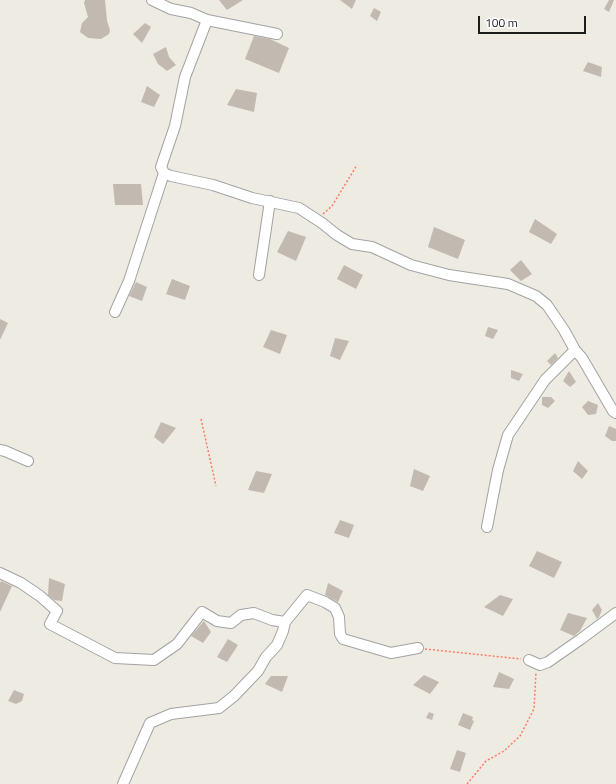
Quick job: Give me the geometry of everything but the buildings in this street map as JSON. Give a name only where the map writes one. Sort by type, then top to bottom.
[{"type":"street","points":[[152,0],[207,20],[277,34]]},
{"type":"street","points":[[207,20],[186,77],[174,126],[161,167],[164,173],[171,176],[213,184],[252,198],[299,208],[309,213],[337,235],[352,244],[372,248],[411,265],[449,275],[508,284],[536,296],[547,305],[564,330],[575,350],[582,358],[613,411],[616,413]]},
{"type":"street","points":[[115,312],[129,281],[164,173]]},
{"type":"street","points":[[259,274],[270,201]]},
{"type":"street","points":[[487,528],[498,470],[508,435],[545,380],[575,350]]},
{"type":"street","points":[[0,450],[28,461]]},
{"type":"street","points":[[0,573],[40,596],[57,611],[50,624],[115,658],[154,660],[178,644],[202,612],[217,621],[231,623],[241,615],[254,613],[272,620],[285,622]]},
{"type":"street","points":[[123,784],[150,723],[171,714],[219,708],[234,696],[258,671],[266,657],[277,645],[283,632],[285,622],[307,595],[325,602],[335,608],[339,617],[340,634],[343,638],[391,653],[418,648]]},
{"type":"street","points":[[533,662],[540,664],[548,662],[616,613]]},
{"type":"path","points":[[317,220],[332,206],[357,165]]},
{"type":"path","points":[[201,419],[216,486]]},
{"type":"path","points":[[418,648],[533,662],[534,709],[520,736],[504,751],[486,761],[466,784]]}]
